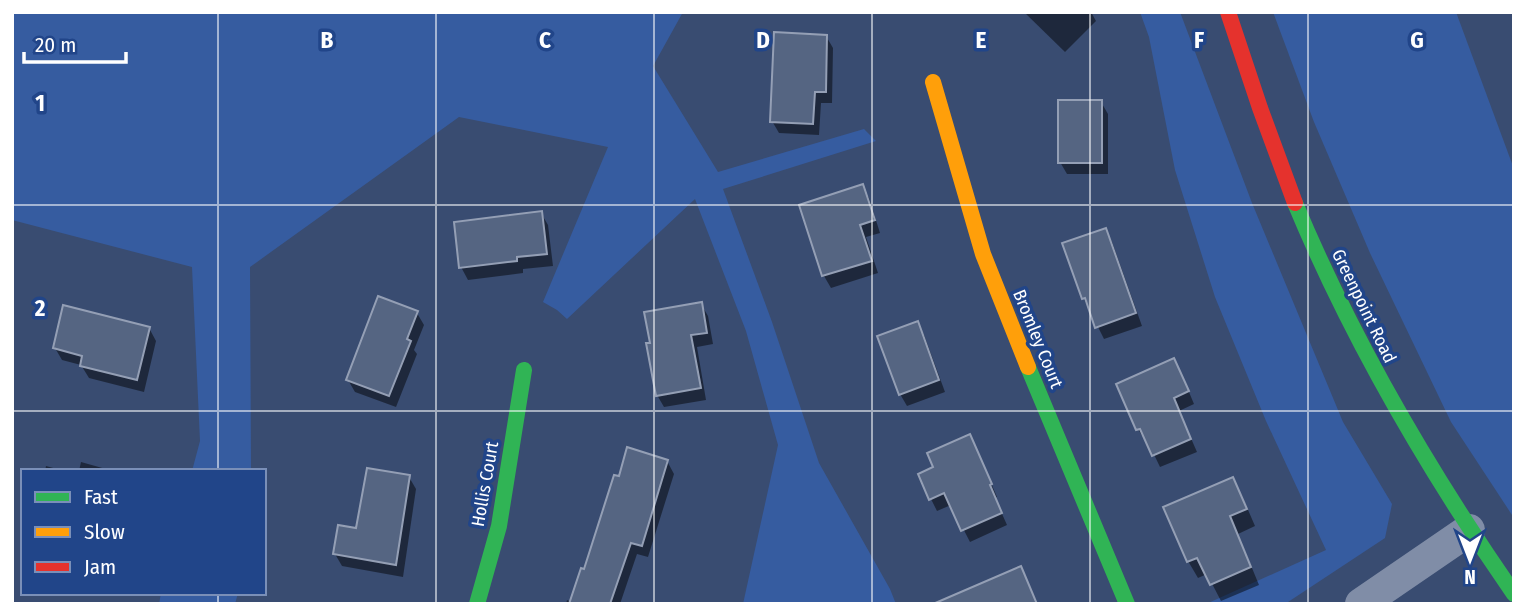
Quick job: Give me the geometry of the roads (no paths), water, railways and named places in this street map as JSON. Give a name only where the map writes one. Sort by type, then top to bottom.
[{"type":"street","name":"Greenpoint Road","points":[[1228,12],[1264,120],[1321,265],[1373,370],[1422,454],[1469,530],[1514,594]]},
{"type":"street","name":"Bromley Court","points":[[933,82],[983,254],[1127,604]]},
{"type":"street","name":"Hollis Court","points":[[477,604],[499,526],[524,370]]},
{"type":"street","points":[[1361,604],[1469,530]]}]
